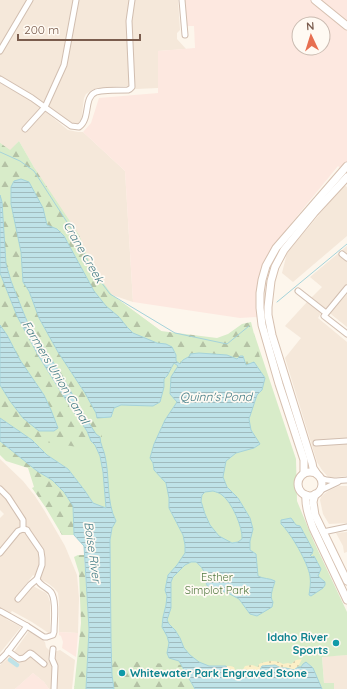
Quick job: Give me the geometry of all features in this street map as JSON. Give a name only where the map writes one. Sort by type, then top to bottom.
[{"type":"street","points":[[0,51],[30,0]]},
{"type":"street","points":[[25,128],[45,107],[64,65],[76,0]]},
{"type":"street","points":[[0,79],[45,107],[71,126],[79,128],[85,121],[89,100],[93,94],[98,92],[128,90],[131,88],[129,21],[132,0]]},
{"type":"street","points":[[182,0],[185,35]]},
{"type":"street","points":[[315,0],[347,26]]},
{"type":"street","points":[[304,473],[304,460],[279,384],[262,325],[260,293],[266,266],[276,248],[347,166]]},
{"type":"street","points":[[346,179],[314,213],[284,250],[275,267],[271,281],[268,315],[272,335],[313,468],[319,476],[322,485],[314,502],[315,515],[347,581]]},
{"type":"street","points":[[342,254],[347,258]]},
{"type":"street","points":[[325,315],[347,288]]},
{"type":"street","points":[[298,291],[347,334]]},
{"type":"street","points":[[316,443],[347,440]]},
{"type":"street","points":[[338,482],[329,481],[311,472],[304,473],[299,478],[298,485],[301,492],[309,496],[338,482],[347,480]]},
{"type":"street","points":[[0,489],[8,497],[23,520],[24,529],[28,532],[41,551],[42,565],[37,579],[30,584],[18,600]]},
{"type":"street","points":[[306,495],[306,502],[313,528],[347,600]]},
{"type":"street","points":[[323,532],[347,527]]},
{"type":"street","points":[[0,553],[18,531],[24,529]]},
{"type":"street","points":[[1,613],[27,626],[44,637],[47,638],[53,635],[53,594],[48,589],[40,585],[37,579]]},
{"type":"street","points":[[0,660],[27,626]]},
{"type":"street","points":[[53,649],[52,659],[56,666],[54,689]]},
{"type":"street","points":[[8,651],[19,659],[24,658],[30,653],[44,664]]},
{"type":"shaded area","points":[[0,0],[178,0],[180,30],[177,33],[177,39],[186,49],[158,51],[158,88],[136,89],[127,86],[97,88],[92,90],[86,94],[84,98],[81,122],[77,125],[73,124],[50,107],[46,112],[68,130],[83,132],[125,171],[133,302],[112,295],[91,266],[79,235],[35,169],[19,141],[10,151],[0,143]]},
{"type":"shaded area","points":[[185,0],[347,0],[347,174],[338,166],[272,249],[260,277],[258,317],[240,318],[133,302],[125,171],[83,132],[91,123],[99,98],[158,93],[158,51],[195,48],[194,26],[187,26]]},
{"type":"shaded area","points":[[344,185],[347,187],[347,236],[293,282],[282,273],[287,253]]},
{"type":"shaded area","points":[[347,246],[347,327],[311,298],[322,287],[310,277]]},
{"type":"shaded area","points":[[307,302],[321,313],[318,318],[347,342],[347,476],[329,478],[317,462],[285,358],[301,338],[285,326]]},
{"type":"shaded area","points":[[0,459],[23,481],[35,496],[65,546],[77,575],[79,598],[78,633],[59,632],[58,593],[49,584],[33,575],[17,596],[21,599],[33,586],[46,593],[50,602],[50,634],[12,611],[6,619],[21,627],[0,653],[0,518],[4,514],[0,510]]},
{"type":"shaded area","points":[[339,486],[347,486],[347,523],[329,524],[323,514],[320,500],[324,494]]},
{"type":"shaded area","points":[[347,532],[347,552],[344,553],[343,546],[336,533]]},
{"type":"shaded area","points":[[29,631],[45,642],[46,647],[49,650],[53,652],[60,650],[75,660],[72,689],[49,689],[44,682],[33,673],[15,689],[0,689],[0,665],[11,656]]},
{"type":"shaded area","points":[[59,632],[78,633],[76,657],[62,648],[63,642]]},
{"type":"shaded area","points":[[347,655],[347,689],[334,689],[334,683],[324,683],[322,656]]},
{"type":"shaded area","points":[[33,673],[44,682],[49,689],[15,689]]},
{"type":"green space","points":[[19,141],[35,169],[79,235],[91,266],[112,295],[161,331],[217,338],[228,334],[242,324],[251,322],[265,378],[254,362],[246,365],[227,355],[199,353],[190,354],[190,356],[183,360],[180,364],[176,361],[176,355],[166,344],[157,343],[133,333],[119,317],[106,306],[94,291],[64,236],[57,229],[47,225],[43,208],[36,196],[16,230],[21,252],[23,282],[29,291],[39,318],[58,352],[85,393],[96,413],[102,437],[96,434],[27,321],[6,264],[2,202],[0,195],[0,143],[10,150]]},
{"type":"green space","name":"Esther Simplot Park","points":[[0,143],[35,169],[79,235],[91,266],[112,295],[172,339],[231,345],[254,333],[296,459],[297,501],[314,542],[347,612],[347,655],[322,657],[324,683],[334,683],[334,689],[114,689],[111,640],[110,540],[112,528],[68,469],[47,455],[32,440],[0,419]]},
{"type":"green space","points":[[0,273],[17,316],[38,355],[87,431],[92,443],[84,448],[32,440],[0,418],[0,385],[10,401],[51,410],[44,395],[20,360],[0,325]]},
{"type":"green space","points":[[0,441],[37,471],[52,480],[64,492],[73,506],[74,535],[62,535],[32,488],[34,487],[28,468],[6,461],[0,455]]},
{"type":"green space","points":[[84,555],[89,629],[86,689],[74,689],[81,623],[79,573],[74,557]]},
{"type":"green space","points":[[112,660],[181,665],[195,689],[114,689]]},
{"type":"sand","points":[[302,659],[298,667],[294,670],[275,665],[259,672],[252,672],[238,678],[227,675],[226,666],[234,667],[235,670],[240,672],[245,666],[252,665],[258,667],[259,664],[271,661],[291,664],[296,660]]},
{"type":"water","name":"Quinn's Pond","points":[[21,179],[29,182],[43,208],[47,225],[57,229],[64,236],[94,291],[106,306],[119,317],[133,333],[157,343],[166,344],[172,347],[176,355],[176,361],[180,364],[183,360],[190,356],[190,354],[199,353],[227,355],[237,359],[240,356],[243,356],[246,365],[254,362],[265,378],[262,390],[257,395],[249,419],[251,430],[260,444],[254,448],[236,453],[226,461],[223,477],[227,487],[238,498],[250,518],[253,529],[250,541],[250,550],[256,554],[258,576],[275,581],[271,595],[273,602],[272,607],[257,616],[250,614],[239,599],[228,593],[208,587],[202,568],[196,562],[191,562],[185,565],[173,577],[171,582],[171,608],[167,620],[190,655],[199,662],[209,666],[226,666],[227,675],[238,678],[252,672],[259,672],[262,666],[275,665],[281,668],[294,670],[301,667],[306,662],[313,668],[322,689],[195,689],[179,661],[169,658],[167,653],[169,643],[162,627],[167,596],[165,590],[168,575],[185,553],[185,545],[183,535],[169,508],[166,483],[154,470],[153,463],[150,458],[154,444],[165,420],[177,402],[170,394],[171,377],[178,366],[174,363],[164,379],[164,387],[160,402],[153,406],[121,405],[114,408],[111,417],[97,418],[96,413],[85,393],[58,352],[39,318],[29,291],[23,282],[21,252],[11,204],[11,187],[14,181]],"holes":[[[213,491],[226,498],[236,516],[242,534],[242,539],[238,542],[232,543],[219,536],[210,525],[201,501],[202,495],[205,492]]]},
{"type":"water","points":[[0,195],[2,202],[6,264],[22,309],[27,321],[62,376],[87,420],[96,434],[100,437],[104,454],[109,498],[116,521],[112,528],[110,540],[111,640],[114,689],[86,689],[89,629],[84,546],[74,535],[73,506],[64,492],[52,480],[37,471],[0,441],[0,418],[32,440],[47,455],[68,469],[93,503],[106,508],[100,456],[87,431],[38,355],[17,316],[0,273]]},
{"type":"water","points":[[0,325],[20,360],[44,395],[58,428],[54,431],[39,431],[23,418],[0,385]]},
{"type":"water","points":[[291,518],[296,525],[300,526],[313,550],[312,554],[310,555],[312,557],[314,556],[321,569],[318,576],[325,582],[323,588],[311,596],[309,595],[309,570],[294,541],[281,524],[281,520]]},
{"type":"waterway","name":"Crane Creek","points":[[0,152],[20,161],[34,171],[76,236],[92,270],[110,294],[175,333],[227,344],[249,326]]},
{"type":"waterway","name":"Crane Creek","points":[[277,302],[347,244]]},
{"type":"waterway","points":[[10,660],[17,665]]},
{"type":"place","name":"Idaho River Sports","points":[[336,643]]},
{"type":"place","name":"Whitewater Park Engraved Stone","points":[[122,673]]},
{"type":"water label","name":"Farmers Union Canal","points":[[56,372]]},
{"type":"water label","name":"Boise River","points":[[93,552]]}]
